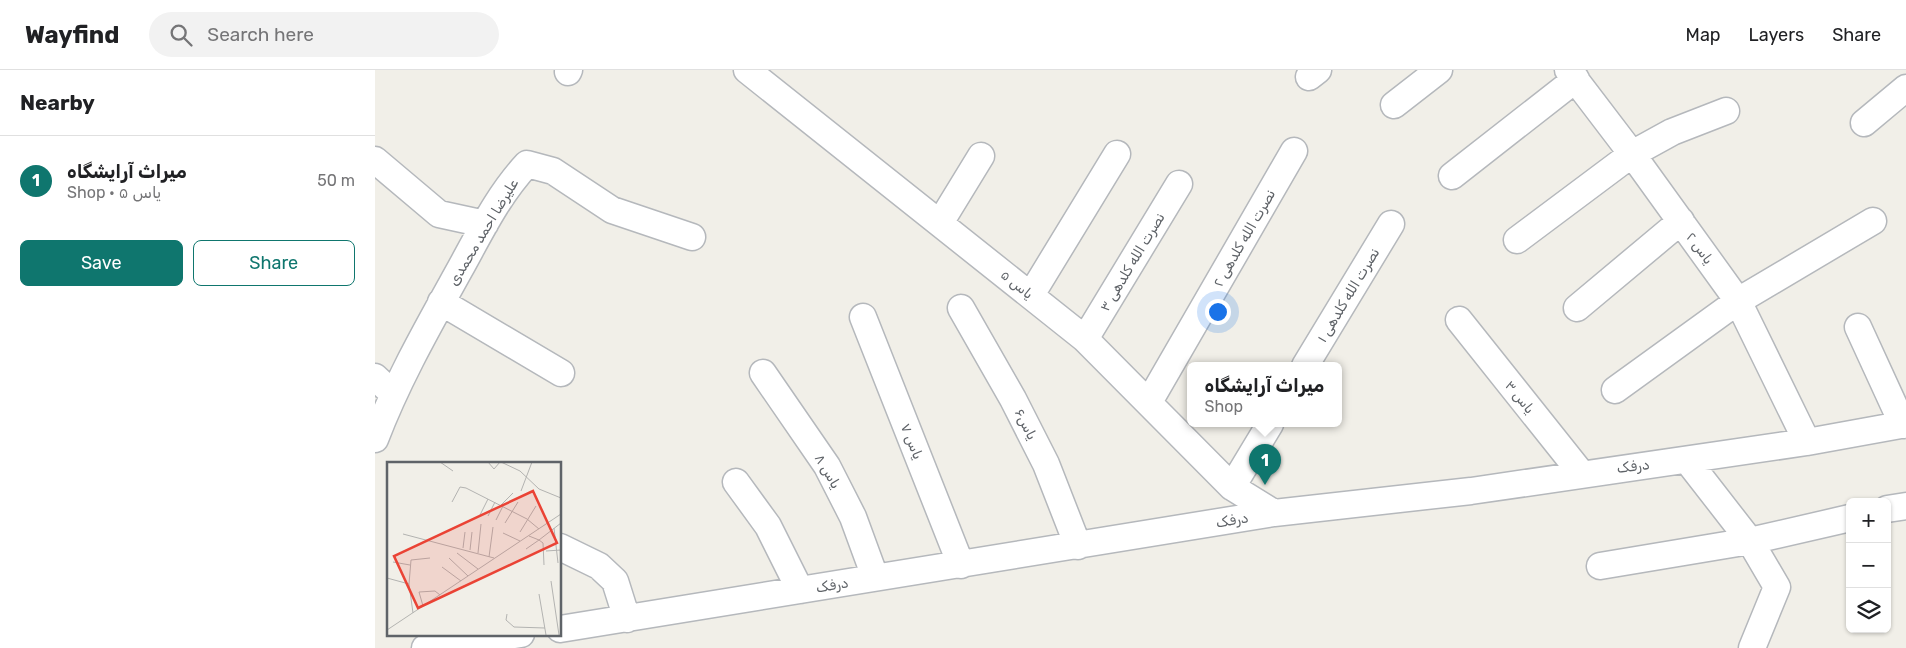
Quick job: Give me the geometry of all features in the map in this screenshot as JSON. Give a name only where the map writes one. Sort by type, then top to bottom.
[{"type":"street","name":"یاس ۵","points":[[747,70],[1085,339],[1232,487],[1274,513]]},
{"type":"street","points":[[1394,105],[1439,70]]},
{"type":"street","points":[[1452,176],[1572,74]]},
{"type":"street","name":"یاس ۲","points":[[1572,74],[1738,301],[1807,442]]},
{"type":"street","points":[[1864,123],[1906,88]]},
{"type":"street","points":[[1517,240],[1632,154],[1671,132],[1726,110]]},
{"type":"street","name":"نصرت الله کلدهی ۲","points":[[1149,402],[1294,151]]},
{"type":"street","points":[[1031,295],[1117,154]]},
{"type":"street","points":[[940,223],[981,156]]},
{"type":"street","points":[[375,160],[439,214],[485,224]]},
{"type":"street","name":"علیرضا احمد محمدی","points":[[375,439],[384,385],[441,302],[509,183],[527,164],[553,171],[613,210],[692,237]]},
{"type":"street","name":"نصرت الله کلدهی ۳","points":[[1085,339],[1179,184]]},
{"type":"street","points":[[1577,308],[1681,221]]},
{"type":"street","points":[[1615,390],[1738,301],[1873,221]]},
{"type":"street","name":"نصرت الله کلدهی ۱","points":[[1307,362],[1391,224]]},
{"type":"street","points":[[441,302],[561,373]]},
{"type":"street","name":"یاس۶","points":[[961,308],[1013,398],[1046,464],[1078,546]]},
{"type":"street","name":"یاس ۷","points":[[863,317],[961,565]]},
{"type":"street","name":"یاس ۳","points":[[1459,320],[1581,473]]},
{"type":"street","points":[[1858,327],[1904,425]]},
{"type":"street","name":"یاس ۸","points":[[763,373],[827,466],[853,517],[875,577]]},
{"type":"street","name":"درفک","points":[[561,629],[1274,513],[1471,491],[1581,473],[1687,460],[1807,442],[1904,425]]},
{"type":"street","points":[[1232,487],[1268,427]]},
{"type":"street","points":[[1687,460],[1750,541],[1777,587],[1752,648]]},
{"type":"street","points":[[736,482],[767,526],[800,590]]},
{"type":"street","points":[[1891,509],[1906,506]]},
{"type":"street","points":[[1600,566],[1750,541],[1846,519]]},
{"type":"street","points":[[561,547],[599,566],[615,581],[627,619]]},
{"type":"street","points":[[428,643],[500,636]]},
{"type":"place","name":"میراث آرایشگاه","points":[[1265,485]]}]
